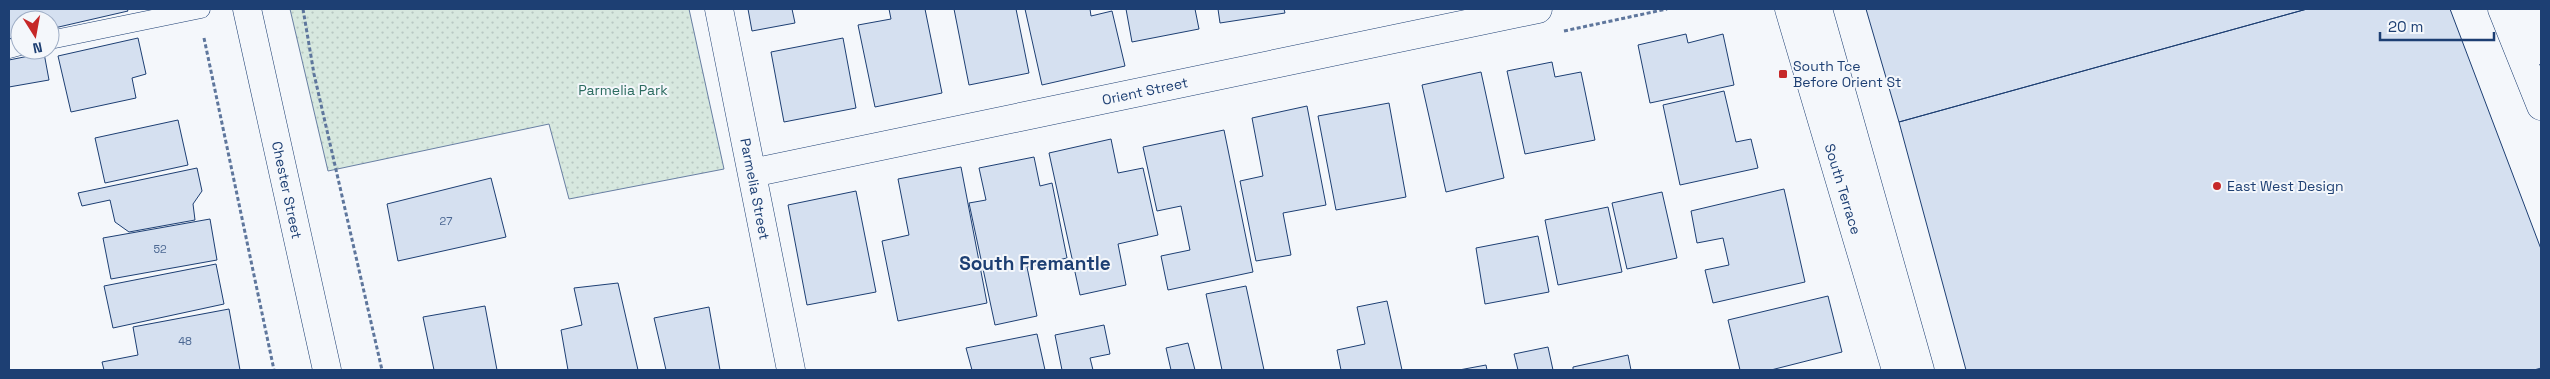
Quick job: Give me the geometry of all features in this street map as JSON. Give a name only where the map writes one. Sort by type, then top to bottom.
[{"type":"street","name":"Chester Street","points":[[247,9],[327,370]]},
{"type":"street","name":"Parmelia Street","points":[[719,9],[791,370]]},
{"type":"street","name":"Orient Street","points":[[752,173],[1538,9]]},
{"type":"street","name":"South Terrace","points":[[1789,9],[1896,370]]},
{"type":"street","name":"South Terrace","points":[[1818,9],[1920,370]]},
{"type":"street","points":[[2502,9],[2541,106]]},
{"type":"street","points":[[2525,9],[2541,50]]},
{"type":"lane","points":[[60,38],[200,9]]},
{"type":"path","points":[[200,9],[274,370]]},
{"type":"path","points":[[303,9],[314,74],[382,370]]},
{"type":"path","points":[[1561,31],[1667,9]]},
{"type":"green space","name":"Parmelia Park","points":[[290,9],[689,9],[724,169],[569,199],[549,124],[328,171]]},
{"type":"building","points":[[9,9],[127,9],[128,11],[60,27],[60,10],[10,10],[9,39]]},
{"type":"building","points":[[748,9],[792,9],[795,23],[752,31]]},
{"type":"building","points":[[889,9],[925,9],[942,93],[875,107],[858,25],[891,19]]},
{"type":"building","points":[[954,9],[1016,9],[1029,73],[969,85]]},
{"type":"building","points":[[1025,9],[1090,9],[1091,16],[1112,11],[1125,66],[1042,85]]},
{"type":"building","points":[[1126,9],[1195,9],[1199,29],[1132,42]]},
{"type":"building","points":[[1218,9],[1284,9],[1285,13],[1220,23]]},
{"type":"building","points":[[1866,9],[2307,9],[1899,122]]},
{"type":"building","name":"East West Design","points":[[2307,9],[2450,9],[2541,249],[2541,368],[2534,370],[1966,370],[1899,122]]},
{"type":"building","points":[[1686,34],[1688,43],[1723,34],[1734,85],[1650,103],[1638,45]]},
{"type":"building","points":[[138,38],[146,74],[132,78],[136,98],[71,112],[59,60],[60,56]]},
{"type":"building","points":[[843,38],[856,108],[784,122],[771,52]]},
{"type":"building","points":[[9,60],[45,60],[49,80],[9,87]]},
{"type":"building","points":[[1552,62],[1555,77],[1581,72],[1595,140],[1525,154],[1507,71]]},
{"type":"building","points":[[1481,72],[1504,178],[1446,192],[1422,85]]},
{"type":"building","points":[[1724,91],[1736,142],[1751,139],[1758,168],[1680,185],[1663,105]]},
{"type":"building","points":[[1389,103],[1406,197],[1336,210],[1318,116]]},
{"type":"building","points":[[1307,106],[1326,205],[1283,213],[1291,255],[1256,261],[1240,181],[1263,176],[1252,118]]},
{"type":"building","points":[[178,120],[188,165],[105,183],[95,138]]},
{"type":"building","points":[[1224,130],[1253,272],[1168,290],[1161,256],[1190,250],[1181,206],[1157,211],[1143,147]]},
{"type":"building","points":[[1111,139],[1118,173],[1143,168],[1158,235],[1118,244],[1126,285],[1080,295],[1049,153]]},
{"type":"building","points":[[1034,157],[1040,186],[1052,183],[1067,258],[1027,267],[1037,316],[995,325],[969,203],[986,200],[979,168]]},
{"type":"building","points":[[961,167],[987,303],[898,321],[882,241],[909,235],[898,179]]},
{"type":"building","points":[[197,168],[202,191],[193,204],[195,220],[129,232],[115,222],[110,200],[82,206],[78,193]]},
{"type":"building","points":[[491,178],[506,237],[398,261],[387,204]]},
{"type":"building","points":[[1784,189],[1805,282],[1713,303],[1705,270],[1729,265],[1723,238],[1697,243],[1691,211]]},
{"type":"building","points":[[856,191],[876,292],[807,305],[788,205]]},
{"type":"building","points":[[1662,192],[1677,258],[1627,269],[1612,203]]},
{"type":"building","points":[[1608,207],[1622,272],[1558,285],[1545,220]]},
{"type":"building","points":[[210,219],[217,260],[111,279],[103,238]]},
{"type":"building","points":[[1538,236],[1549,292],[1485,304],[1476,248]]},
{"type":"building","points":[[216,264],[224,304],[113,328],[104,286]]},
{"type":"building","points":[[618,283],[638,370],[568,370],[561,330],[582,325],[574,288]]},
{"type":"building","points":[[1246,286],[1264,370],[1222,370],[1206,294]]},
{"type":"building","points":[[1828,296],[1842,352],[1771,370],[1740,370],[1728,320]]},
{"type":"building","points":[[1387,301],[1402,370],[1341,370],[1337,350],[1365,344],[1357,307]]},
{"type":"building","points":[[485,306],[497,370],[434,370],[423,317]]},
{"type":"building","points":[[709,307],[720,370],[666,370],[654,318]]},
{"type":"building","points":[[229,309],[240,370],[104,370],[102,362],[138,355],[133,327]]},
{"type":"building","points":[[1104,325],[1110,354],[1090,358],[1093,370],[1062,370],[1055,335]]},
{"type":"building","points":[[1037,334],[1045,370],[972,370],[966,348]]},
{"type":"building","points":[[1188,343],[1195,370],[1171,370],[1166,348]]},
{"type":"building","points":[[1548,347],[1553,370],[1518,370],[1514,354]]},
{"type":"building","points":[[1628,355],[1631,370],[1573,370],[1573,367]]},
{"type":"building","points":[[1486,365],[1487,370],[1459,370]]},
{"type":"place","name":"South Tce Before Orient St","points":[[1783,74]]},
{"type":"place","name":"East West Design","points":[[2217,186]]},
{"type":"district","name":"South Fremantle","points":[[1035,263]]}]
